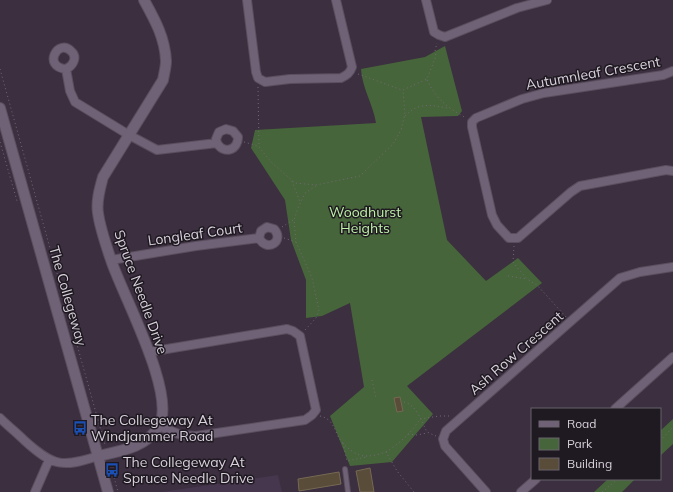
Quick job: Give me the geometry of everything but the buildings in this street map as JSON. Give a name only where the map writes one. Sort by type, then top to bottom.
[{"type":"street","name":"Spruce Needle Drive","points":[[144,0],[157,23],[163,38],[166,62],[163,80],[102,177],[98,212],[111,260],[149,352],[162,400],[162,414],[159,426]]},
{"type":"street","points":[[247,0],[256,72],[258,78],[265,82],[290,79],[341,78],[351,71],[352,67],[336,0]]},
{"type":"street","points":[[426,0],[434,32],[445,37],[517,8],[548,0]]},
{"type":"street","points":[[66,69],[70,91],[75,102],[157,150],[217,143]]},
{"type":"street","name":"Autumnleaf Crescent","points":[[472,122],[476,118],[522,99],[544,93],[663,75],[673,71]]},
{"type":"street","name":"The Collegeway","points":[[0,108],[108,492]]},
{"type":"street","points":[[472,122],[492,215],[497,225],[509,238],[518,238],[580,186],[666,170],[673,171]]},
{"type":"street","points":[[226,129],[233,131],[238,137],[235,147],[228,150],[221,149],[217,143],[216,139],[219,132],[226,129]]},
{"type":"street","name":"Longleaf Court","points":[[267,227],[274,228],[278,235],[277,240],[270,245],[265,245],[259,238],[261,231],[267,227]]},
{"type":"street","name":"Longleaf Court","points":[[111,260],[196,246],[259,238]]},
{"type":"street","name":"Ash Row Crescent","points":[[443,439],[446,431],[620,278],[640,272],[673,267]]},
{"type":"street","points":[[0,418],[40,454],[49,460],[60,463],[72,463],[135,447],[147,440],[159,426],[181,436],[196,436],[305,420],[316,410],[300,336],[293,331],[287,329],[149,352]]},
{"type":"street","points":[[616,408],[673,357]]},
{"type":"street","points":[[443,439],[446,448],[486,492]]},
{"type":"street","points":[[35,492],[49,460]]},
{"type":"street","points":[[521,492],[535,480]]},
{"type":"lane","points":[[345,469],[348,492]]},
{"type":"path","points":[[351,71],[362,77],[403,90],[426,79],[436,56],[435,51],[439,35]]},
{"type":"path","points":[[0,69],[105,445]]},
{"type":"path","points":[[258,78],[259,147]]},
{"type":"path","points":[[426,79],[432,90],[448,108]]},
{"type":"path","points":[[238,141],[259,147],[271,162],[295,183],[316,185],[360,176],[393,144],[401,130],[405,114],[403,90]]},
{"type":"path","points":[[404,117],[416,108],[430,104],[448,108],[472,122]]},
{"type":"path","points":[[292,180],[300,203]]},
{"type":"path","points":[[300,336],[312,322],[319,310],[312,278],[296,242],[294,220],[305,194],[316,185]]},
{"type":"path","points":[[294,220],[281,227],[278,235],[296,242]]},
{"type":"path","points":[[514,239],[513,262],[527,279],[537,285],[571,322]]},
{"type":"path","points":[[508,276],[527,279]]},
{"type":"path","points":[[372,380],[376,398]]},
{"type":"path","points":[[404,402],[415,408],[427,432],[443,439]]},
{"type":"path","points":[[312,415],[324,417],[334,426],[340,439],[350,450],[366,456]]},
{"type":"path","points":[[420,419],[439,416],[463,416]]},
{"type":"path","points":[[343,442],[347,461],[386,452],[393,448],[416,427],[420,419]]},
{"type":"path","points":[[661,440],[673,427]]},
{"type":"path","points":[[408,434],[417,435],[427,432]]},
{"type":"path","points":[[386,452],[397,470],[414,492]]},
{"type":"path","points":[[110,461],[118,492]]},
{"type":"path","points":[[602,492],[617,480]]},
{"type":"shaded area","points":[[278,475],[282,492],[161,492]]},
{"type":"green space","name":"Woodhurst Heights","points":[[445,46],[462,111],[458,116],[421,117],[447,240],[486,281],[518,258],[542,283],[407,386],[433,414],[392,462],[350,466],[330,416],[364,387],[350,303],[322,316],[306,318],[306,280],[291,240],[285,200],[251,148],[255,130],[376,123],[373,109],[363,83],[361,69],[425,57]]},
{"type":"green space","points":[[673,419],[673,444],[661,455],[661,430]]},
{"type":"green space","points":[[607,480],[634,480],[622,492],[594,492]]},
{"type":"place","name":"The Collegeway At Windjammer Road","points":[[80,428]]},
{"type":"place","name":"The Collegeway At Spruce Needle Drive","points":[[112,470]]}]
